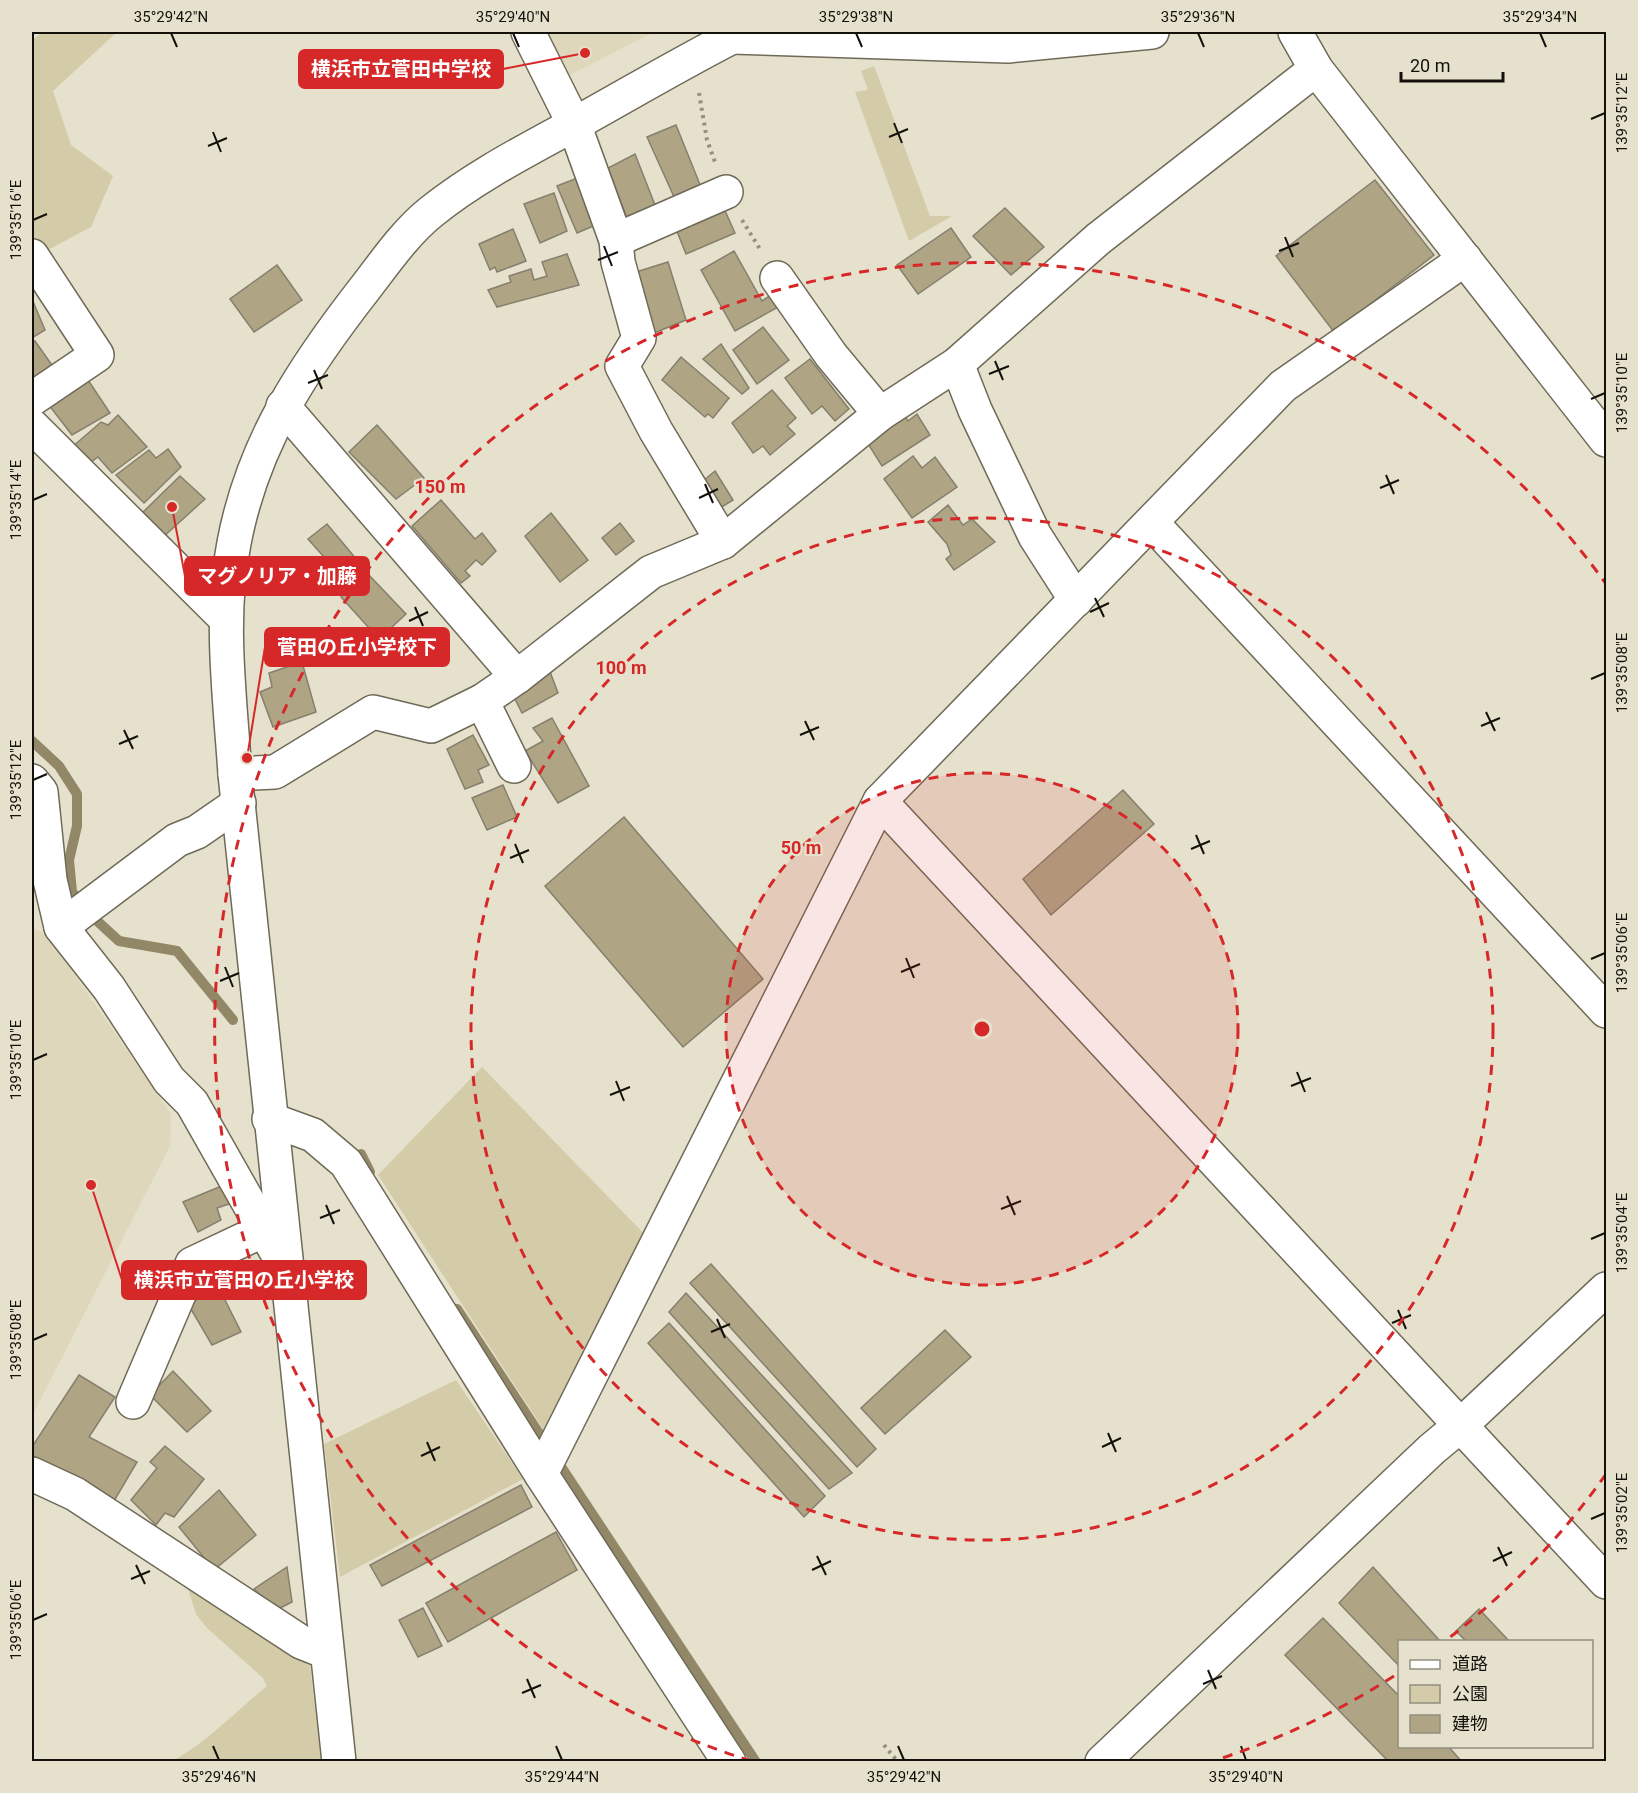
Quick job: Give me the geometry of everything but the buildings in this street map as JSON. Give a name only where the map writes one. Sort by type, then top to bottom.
[{"type":"street","points":[[528,32],[574,124],[616,240],[618,262],[639,338],[622,366],[656,431],[723,542]]},
{"type":"street","points":[[339,1761],[288,1272],[269,1119],[237,788],[226,619],[234,541],[254,473],[283,406],[318,348],[394,250],[429,213],[483,175],[737,34],[1008,46],[1152,32]]},
{"type":"street","points":[[55,918],[114,887],[177,840],[197,832],[237,788],[275,772],[373,712],[431,726],[482,701],[517,677],[651,572],[723,542],[880,414],[957,364],[1098,239],[1310,44],[1465,259],[1606,440]]},
{"type":"street","points":[[616,240],[726,192]]},
{"type":"street","points":[[32,256],[97,355],[32,399]]},
{"type":"street","points":[[542,1473],[880,801],[1283,386],[1465,259]]},
{"type":"street","points":[[777,278],[831,355],[880,414]]},
{"type":"street","points":[[957,364],[975,410],[1030,526],[1077,600]]},
{"type":"street","points":[[283,406],[517,677]]},
{"type":"street","points":[[32,426],[226,619]]},
{"type":"street","points":[[1152,523],[1606,1011]]},
{"type":"street","points":[[482,701],[514,766]]},
{"type":"street","points":[[32,781],[40,792],[55,918],[109,988],[169,1080],[192,1103],[288,1272]]},
{"type":"street","points":[[880,801],[1606,1582]]},
{"type":"street","points":[[269,1119],[313,1135],[346,1163],[542,1473],[729,1761]]},
{"type":"street","points":[[132,1402],[192,1264],[264,1230]]},
{"type":"street","points":[[1102,1761],[1432,1449],[1461,1425],[1606,1289]]},
{"type":"street","points":[[32,1474],[75,1494],[301,1642],[327,1652]]},
{"type":"path","points":[[693,58],[707,140],[726,192],[777,278]]},
{"type":"path","points":[[884,1745],[898,1761]]},
{"type":"shaded area","points":[[548,32],[654,32],[570,75]]},
{"type":"shaded area","points":[[32,927],[47,935],[171,1114],[170,1146],[32,1416]]},
{"type":"green space","points":[[43,32],[117,32],[53,91],[71,145],[113,176],[91,227],[44,252],[32,250],[32,40]]},
{"type":"green space","points":[[874,66],[930,216],[952,216],[909,241],[855,92],[868,90],[861,71]]},
{"type":"green space","points":[[482,1067],[652,1242],[549,1438],[378,1175]]},
{"type":"green space","points":[[456,1380],[523,1479],[340,1577],[324,1444]]},
{"type":"green space","points":[[187,1585],[310,1666],[321,1761],[171,1762],[209,1736],[267,1686],[263,1678],[207,1628],[196,1614]]},
{"type":"waterway","points":[[32,741],[59,766],[77,794],[77,826],[69,860],[72,892],[95,919],[119,941],[177,951],[233,1020]]},
{"type":"waterway","points":[[361,1154],[370,1172]]},
{"type":"waterway","points":[[457,1309],[756,1762]]},
{"type":"place","name":"横浜市立菅田中学校","points":[[585,53]]},
{"type":"place","name":"マグノリア・加藤","points":[[172,507]]},
{"type":"place","name":"菅田の丘小学校下","points":[[247,758]]},
{"type":"place","name":"横浜市立菅田の丘小学校","points":[[91,1185]]}]
